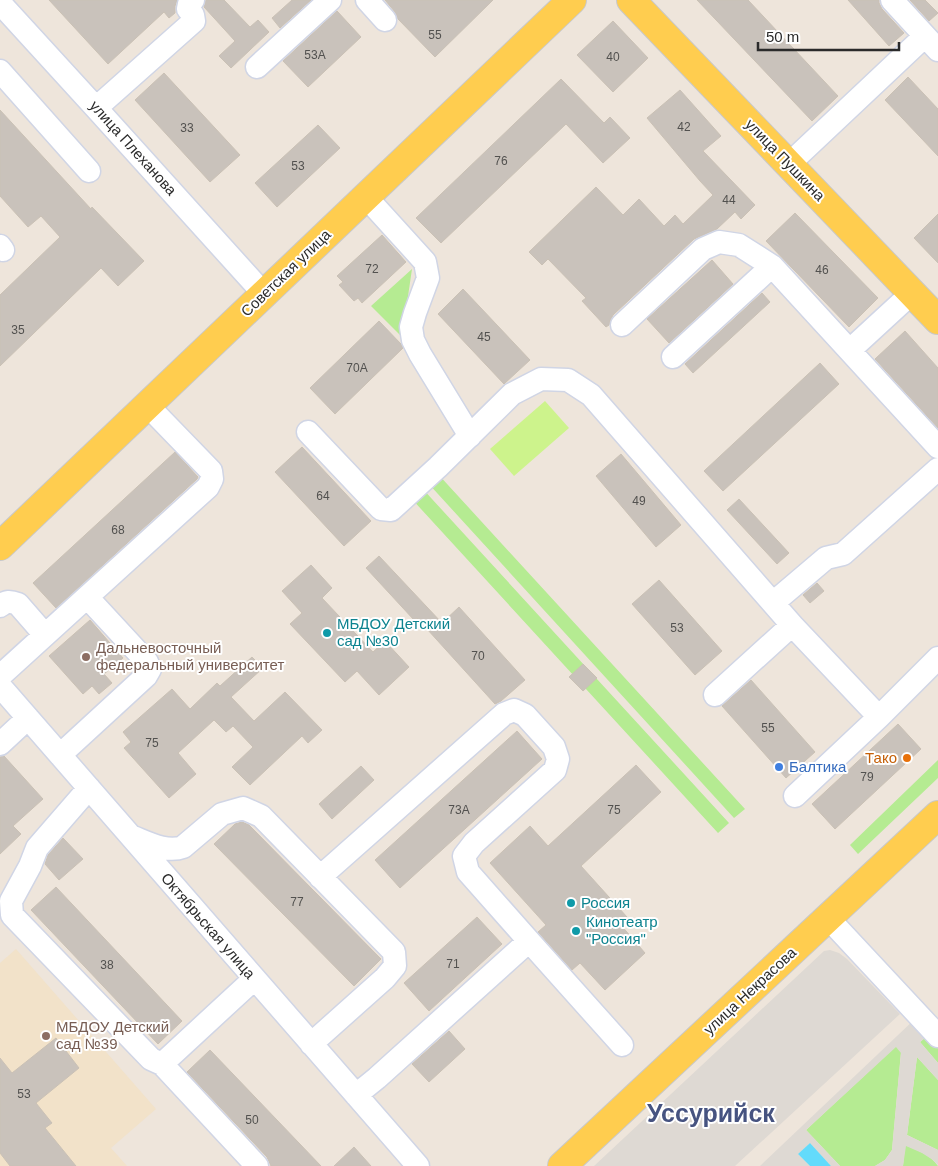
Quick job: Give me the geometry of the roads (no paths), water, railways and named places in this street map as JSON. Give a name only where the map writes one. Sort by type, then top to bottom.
[{"type":"main road","name":"Советская улица","points":[[0,546],[572,0]]},
{"type":"main road","name":"улица Пушкина","points":[[631,0],[938,320]]},
{"type":"main road","name":"улица Некрасова","points":[[562,1166],[938,815]]},
{"type":"street","points":[[96,108],[194,21],[193,15],[188,9],[189,4],[193,0]]},
{"type":"street","points":[[257,67],[330,0]]},
{"type":"street","points":[[368,0],[385,20]]},
{"type":"street","points":[[789,164],[931,43],[892,0]]},
{"type":"street","name":"улица Плеханова","points":[[0,3],[264,294]]},
{"type":"street","points":[[0,72],[89,172]]},
{"type":"street","points":[[366,197],[424,262],[428,278],[411,327],[412,340],[470,436]]},
{"type":"street","points":[[622,325],[703,250],[719,242],[739,245],[772,266],[938,447]]},
{"type":"street","points":[[673,357],[772,266]]},
{"type":"street","points":[[850,350],[912,293]]},
{"type":"street","points":[[308,432],[381,509],[392,510],[512,394],[541,379],[568,380],[591,395],[792,625],[879,717]]},
{"type":"street","points":[[0,676],[208,487],[212,479],[211,471],[148,406]]},
{"type":"street","points":[[773,603],[826,558],[843,554],[938,469]]},
{"type":"street","points":[[60,755],[146,676],[150,668],[147,662],[87,598]]},
{"type":"street","points":[[0,606],[11,601],[18,604],[45,635]]},
{"type":"street","points":[[715,695],[792,625]]},
{"type":"street","points":[[795,796],[938,658]]},
{"type":"street","name":"Октябрьская улица","points":[[0,686],[418,1166]]},
{"type":"street","points":[[320,877],[504,714],[514,710],[525,715],[554,747],[558,759],[555,770],[474,843],[464,856],[468,872],[622,1045]]},
{"type":"street","points":[[0,744],[28,718]]},
{"type":"street","points":[[89,788],[37,848],[30,866],[11,901],[12,915],[151,1059],[162,1064],[257,1166]]},
{"type":"street","points":[[130,836],[164,848],[176,850],[183,847],[222,814],[243,808],[260,816],[394,952],[395,966],[385,978],[311,1044]]},
{"type":"street","points":[[828,918],[938,1036]]},
{"type":"street","points":[[356,1095],[529,942]]},
{"type":"street","points":[[162,1064],[254,979]]},
{"type":"water","points":[[810,1143],[831,1166],[810,1166],[798,1154]]},
{"type":"place","name":"МБДОУ Детский сад №30","points":[[327,633]]},
{"type":"place","name":"Дальневосточный федеральный университет","points":[[86,657]]},
{"type":"place","name":"Тако","points":[[907,758]]},
{"type":"place","name":"Балтика","points":[[779,767]]},
{"type":"place","name":"Россия","points":[[571,903]]},
{"type":"place","name":"Кинотеатр \"Россия\"","points":[[576,931]]},
{"type":"place","name":"МБДОУ Детский сад №39","points":[[46,1036]]},
{"type":"district","name":"Уссурийск","points":[[711,1113]]}]
